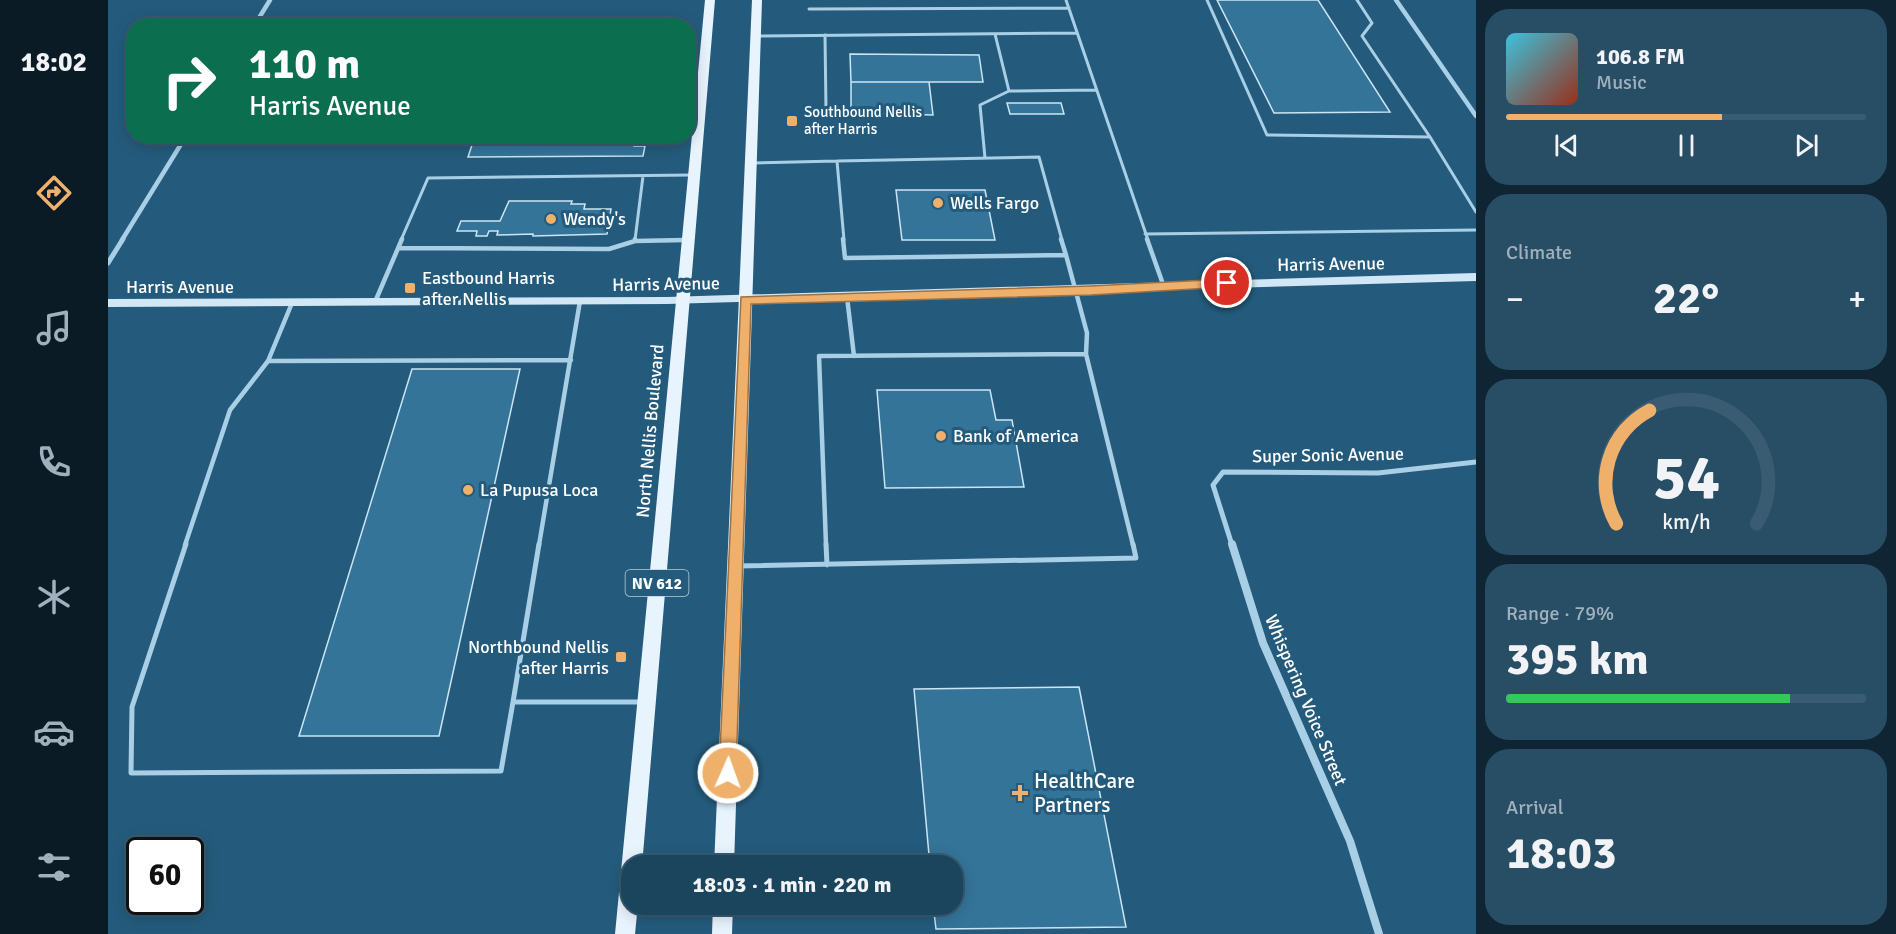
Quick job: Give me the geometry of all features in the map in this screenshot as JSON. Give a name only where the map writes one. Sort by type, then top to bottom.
[{"type":"main road","name":"North Nellis Boulevard","points":[[696,104],[710,0]]},
{"type":"main road","points":[[724,855],[757,0]]},
{"type":"main road","name":"North Nellis Boulevard","points":[[633,855],[694,175],[694,144]]},
{"type":"main road","name":"North Nellis Boulevard","points":[[625,934],[627,915]]},
{"type":"main road","points":[[722,934],[723,915]]},
{"type":"street","points":[[259,18],[270,0]]},
{"type":"street","points":[[1396,0],[1476,116]]},
{"type":"street","points":[[108,263],[181,144]]},
{"type":"street","name":"Harris Avenue","points":[[108,303],[745,300],[1476,277]]},
{"type":"street","name":"Super Sonic Avenue","points":[[1218,478],[1223,472],[1378,473],[1476,462]]},
{"type":"street","name":"Whispering Voice Street","points":[[1218,478],[1213,485],[1263,643],[1350,841],[1379,934]]},
{"type":"lane","points":[[1066,0],[1164,286]]},
{"type":"lane","points":[[1207,0],[1267,135],[1430,137]]},
{"type":"lane","points":[[1357,0],[1372,23],[1362,36],[1430,137],[1476,212]]},
{"type":"lane","points":[[809,9],[1069,8]]},
{"type":"lane","points":[[755,36],[1077,33]]},
{"type":"lane","points":[[995,34],[1009,91]]},
{"type":"lane","points":[[825,35],[826,111]]},
{"type":"lane","points":[[985,158],[980,105],[1009,91],[1096,90]]},
{"type":"lane","points":[[735,566],[1136,558],[1086,354],[1087,333],[1039,157],[751,163]]},
{"type":"lane","points":[[837,161],[845,258],[1066,255]]},
{"type":"lane","points":[[375,302],[428,178],[694,175]]},
{"type":"lane","points":[[635,241],[644,176]]},
{"type":"lane","points":[[1146,234],[1476,230]]},
{"type":"lane","points":[[398,248],[609,249],[635,241],[688,240]]},
{"type":"lane","points":[[847,297],[854,356]]},
{"type":"lane","points":[[292,303],[268,362],[230,410],[132,707],[131,773],[501,771],[580,301]]},
{"type":"lane","points":[[827,565],[819,356],[1086,354]]},
{"type":"lane","points":[[268,362],[571,360]]},
{"type":"lane","points":[[513,702],[646,702]]},
{"type":"building","points":[[1217,0],[1318,0],[1390,112],[1274,113]]},
{"type":"building","points":[[850,54],[979,55],[983,82],[851,82]]},
{"type":"building","points":[[851,82],[929,82],[933,115],[851,113]]},
{"type":"building","points":[[1007,103],[1061,103],[1064,114],[1010,114]]},
{"type":"building","points":[[472,144],[634,144],[634,146],[645,146],[643,156],[468,157]]},
{"type":"building","points":[[896,190],[985,190],[995,240],[902,240]]},
{"type":"building","points":[[509,201],[572,201],[571,204],[585,204],[584,209],[611,209],[607,234],[533,236],[533,234],[497,235],[498,231],[489,231],[487,236],[476,236],[477,231],[457,231],[461,221],[500,221]]},
{"type":"building","points":[[412,369],[520,369],[439,736],[299,736]]},
{"type":"building","points":[[877,390],[990,390],[996,420],[1012,420],[1024,487],[885,488]]},
{"type":"building","points":[[1079,687],[1126,927],[936,929],[934,915],[963,915],[963,855],[929,855],[914,689]]},
{"type":"place","name":"Southbound Nellis after Harris","points":[[792,121]]},
{"type":"place","name":"Wells Fargo","points":[[938,203]]},
{"type":"place","name":"Wendy's","points":[[551,219]]},
{"type":"place","name":"Eastbound Harris after Nellis","points":[[410,288]]},
{"type":"place","name":"Bank of America","points":[[941,436]]},
{"type":"place","name":"La Pupusa Loca","points":[[468,490]]},
{"type":"place","name":"Northbound Nellis after Harris","points":[[621,657]]},
{"type":"place","name":"HealthCare Partners","points":[[1020,793]]},
{"type":"route","points":[[728,773],[745,300],[1091,291],[1227,283]]}]
